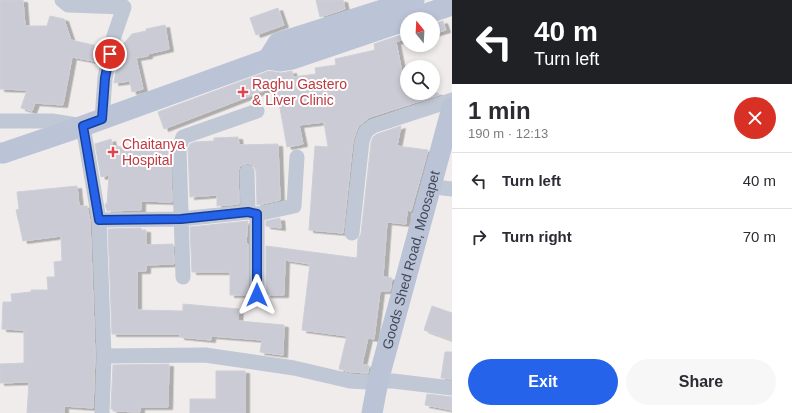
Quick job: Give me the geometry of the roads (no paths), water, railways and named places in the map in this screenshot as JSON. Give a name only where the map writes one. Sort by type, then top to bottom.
[{"type":"street","points":[[62,0],[68,5],[124,8],[112,42],[105,78],[93,123],[99,220],[104,356],[102,413]]},
{"type":"street","points":[[268,59],[278,43],[414,0]]},
{"type":"street","points":[[432,12],[452,5]]},
{"type":"street","points":[[1,155],[268,59],[279,61],[292,59],[400,22]]},
{"type":"street","points":[[352,233],[362,141],[366,131],[373,126],[452,100]]},
{"type":"street","name":"Goods Shed Road, Moosapet","points":[[386,413],[386,381],[452,108]]},
{"type":"street","points":[[183,277],[179,148],[183,137],[257,111]]},
{"type":"street","points":[[0,121],[93,123]]},
{"type":"street","name":"Goods Shed Road, Moosapet","points":[[372,413],[386,381],[448,189],[452,156]]},
{"type":"street","points":[[99,220],[181,219],[252,213],[294,206],[297,157]]},
{"type":"street","points":[[247,172],[252,213],[257,295]]},
{"type":"street","points":[[104,356],[205,355],[294,368],[350,381],[386,381],[452,388]]},
{"type":"place","name":"Raghu Gastero & Liver Clinic","points":[[243,92]]},
{"type":"place","name":"Chaitanya Hospital","points":[[113,152]]}]
